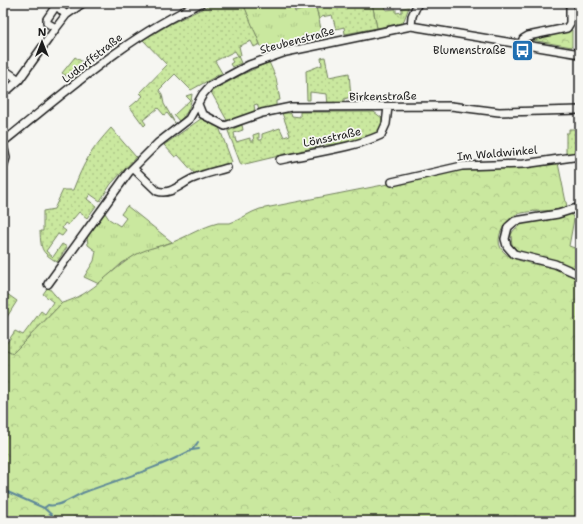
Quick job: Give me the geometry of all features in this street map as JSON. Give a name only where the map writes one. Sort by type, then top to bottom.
[{"type":"street","points":[[10,89],[19,80],[66,14],[83,3]]},
{"type":"street","name":"Ludorffstraße","points":[[3,143],[124,46],[165,20],[201,3]]},
{"type":"street","points":[[418,3],[412,16],[411,26],[580,54]]},
{"type":"street","points":[[522,45],[523,39],[528,36],[568,28],[570,23],[570,3]]},
{"type":"street","points":[[56,28],[47,23],[47,19],[58,5],[66,14]]},
{"type":"street","name":"Steubenstraße","points":[[48,284],[133,168],[158,143],[189,119],[210,86],[268,57],[293,50],[411,26]]},
{"type":"street","points":[[3,69],[19,80]]},
{"type":"street","name":"Birkenstraße","points":[[198,104],[202,114],[225,126],[262,113],[290,107],[464,106],[499,112],[580,110]]},
{"type":"street","name":"Lönsstraße","points":[[280,160],[317,151],[362,144],[381,135],[386,124],[388,107]]},
{"type":"street","points":[[3,143],[6,158],[3,167]]},
{"type":"street","name":"Im Waldwinkel","points":[[392,182],[462,166],[524,164],[580,156]]},
{"type":"street","points":[[133,168],[157,191],[162,193],[172,190],[195,177],[227,168]]},
{"type":"street","points":[[580,207],[558,214],[515,222],[508,227],[505,239],[507,246],[514,254],[555,264],[580,275]]},
{"type":"green space","points":[[214,3],[243,3],[260,44],[254,47],[251,41],[239,46],[241,55],[238,56],[235,51],[215,61],[222,73],[191,90],[175,74],[159,90],[162,94],[164,104],[175,123],[167,113],[164,115],[158,108],[143,120],[146,124],[144,126],[130,107],[143,96],[140,93],[167,65],[143,40],[170,24]]},
{"type":"green space","points":[[243,3],[293,3],[295,12],[316,6],[323,38],[286,46],[264,53]]},
{"type":"green space","points":[[313,3],[372,3],[377,28],[345,34],[344,27],[336,29],[332,15],[321,17],[319,20],[316,7],[314,7]]},
{"type":"green space","points":[[372,3],[385,3],[386,10],[396,9],[396,13],[402,12],[402,8],[409,7],[403,23],[377,28]]},
{"type":"green space","points":[[572,30],[572,47],[531,40]]},
{"type":"green space","points":[[238,56],[241,63],[232,67],[230,64],[233,62],[231,59]]},
{"type":"green space","points":[[75,57],[89,66],[72,80],[62,73]]},
{"type":"green space","points":[[325,57],[329,77],[349,73],[351,97],[344,99],[344,105],[328,105],[327,94],[310,92],[310,100],[307,100],[306,71],[322,65],[321,58]]},
{"type":"green space","points":[[269,62],[276,78],[280,100],[276,101],[276,106],[259,110],[257,104],[254,105],[255,111],[228,122],[211,92],[239,76]]},
{"type":"green space","points":[[192,94],[188,109],[179,121],[174,115],[190,100],[186,96]]},
{"type":"green space","points":[[300,112],[374,112],[382,118],[382,126],[377,133],[366,138],[347,143],[325,145],[241,165],[228,131],[242,125],[243,130],[234,133],[236,142],[250,138],[250,141],[254,141],[253,135],[259,133],[259,140],[262,140],[262,134],[280,128],[284,137],[290,135],[282,113],[291,113],[292,116],[300,117]]},
{"type":"green space","points":[[202,118],[219,127],[232,162],[211,171],[195,174],[178,155],[175,157],[164,145]]},
{"type":"green space","points":[[111,128],[136,157],[111,184],[100,201],[90,194],[87,199],[96,206],[87,218],[79,212],[68,225],[65,223],[62,228],[66,231],[62,236],[58,234],[46,251],[53,257],[62,244],[67,247],[57,262],[45,253],[42,247],[40,231],[43,231],[43,211],[54,209],[63,190],[73,190],[89,157],[98,143]]},
{"type":"green space","points":[[569,129],[580,129],[580,153],[566,155],[566,133],[569,133]]},
{"type":"green space","points":[[558,163],[567,207],[515,215],[503,228],[500,234],[499,244],[504,252],[511,257],[533,264],[563,270],[579,279],[576,282],[580,285],[580,521],[3,521],[3,348],[13,353],[62,303],[84,294],[131,258],[145,250],[173,242],[212,225],[234,222],[260,209],[465,169]]},
{"type":"green space","points":[[127,206],[172,242],[142,252],[122,263],[99,284],[84,277],[94,261],[96,251],[88,245],[87,237],[105,213],[109,219],[120,226],[126,218],[121,214]]},
{"type":"green space","points":[[571,214],[574,219],[569,246],[580,250],[580,271],[556,261],[519,252],[512,245],[511,235],[515,229],[521,225],[537,220]]},
{"type":"green space","points":[[48,287],[62,303],[13,353],[3,348],[3,342],[6,344],[15,331],[23,335],[41,311],[45,314],[53,302],[43,294]]},
{"type":"green space","points":[[3,291],[17,301],[5,320],[3,320]]},
{"type":"waterway","points":[[3,490],[44,508],[48,505],[57,505],[85,492],[164,463],[190,451],[198,442]]},
{"type":"waterway","points":[[192,450],[199,449]]},
{"type":"waterway","points":[[44,508],[54,517],[63,521]]},
{"type":"place","name":"Blumenstraße","points":[[522,50]]}]
